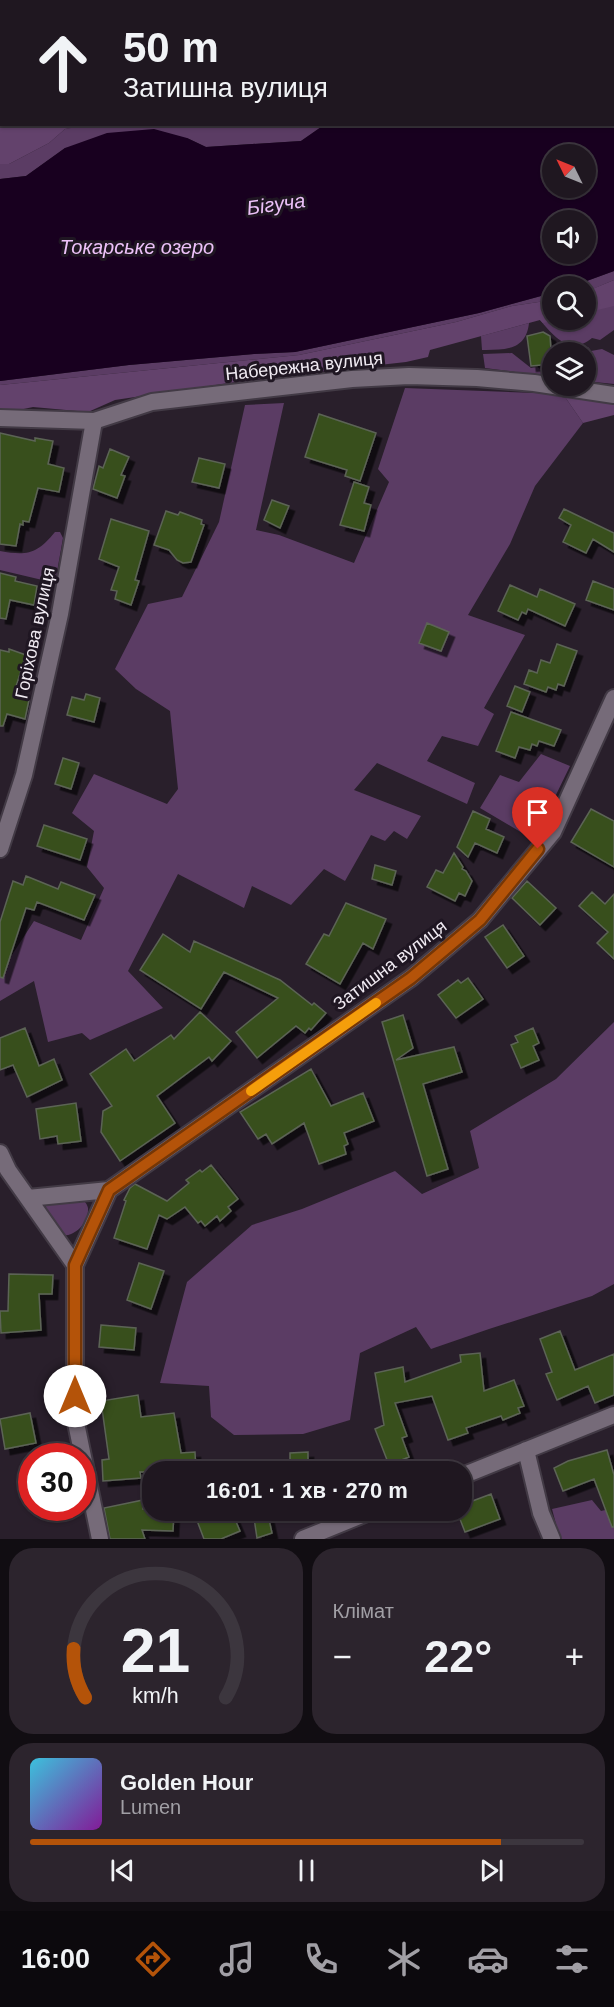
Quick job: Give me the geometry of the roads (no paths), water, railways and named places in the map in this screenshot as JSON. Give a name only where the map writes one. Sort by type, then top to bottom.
[{"type":"street","name":"Набережна вулиця","points":[[0,418],[94,421],[152,402],[352,379],[409,376],[477,378],[614,395]]},
{"type":"street","name":"Горіхова вулиця","points":[[0,849],[24,775],[60,614],[94,421]]},
{"type":"street","name":"Затишна вулиця","points":[[28,1198],[109,1190],[411,978],[480,920],[553,832],[614,698]]},
{"type":"street","points":[[0,1153],[8,1170],[75,1265]]},
{"type":"street","points":[[100,1539],[75,1418],[75,1265],[109,1190]]},
{"type":"street","points":[[472,1472],[614,1415]]},
{"type":"street","points":[[526,1450],[541,1513],[552,1539]]},
{"type":"street","points":[[303,1539],[347,1521]]},
{"type":"water","name":"Токарське озеро","points":[[323,126],[614,126],[614,271],[596,278],[542,276],[542,296],[479,313],[295,352],[129,365],[0,381],[0,179],[26,176],[65,148],[107,133],[154,129],[187,138],[206,147],[301,141]]},
{"type":"water label","name":"Бігуча","points":[[276,204]]}]
